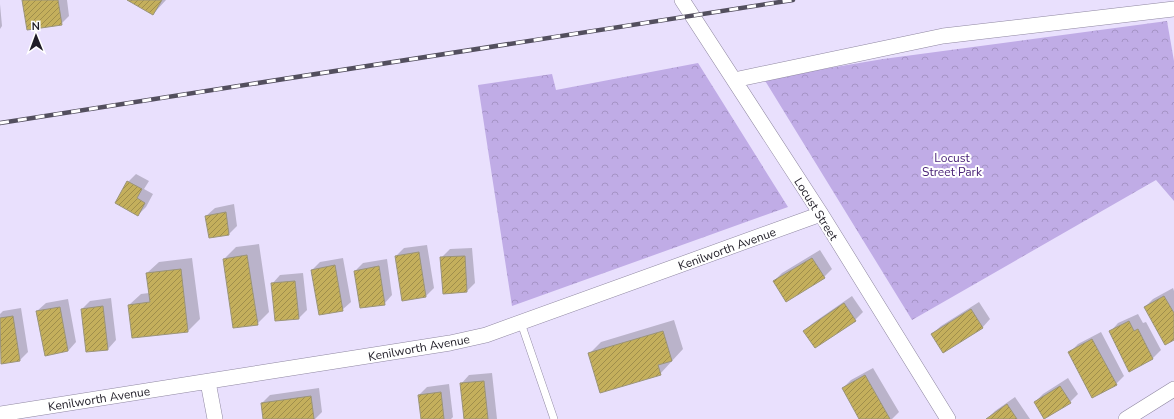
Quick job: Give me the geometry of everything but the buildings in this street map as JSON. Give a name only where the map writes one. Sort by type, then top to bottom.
[{"type":"street","name":"Locust Street","points":[[682,0],[820,214],[948,419]]},
{"type":"street","points":[[734,80],[943,36],[1174,9]]},
{"type":"street","name":"Kenilworth Avenue","points":[[0,414],[208,382],[486,336],[820,214]]},
{"type":"street","points":[[208,382],[215,419]]},
{"type":"street","points":[[1126,419],[1174,389]]},
{"type":"lane","points":[[521,323],[554,419]]},
{"type":"green space","name":"Locust Street Park","points":[[1167,21],[1174,61],[1174,201],[1156,180],[912,320],[764,79],[883,59]]},
{"type":"green space","points":[[698,63],[788,207],[512,306],[478,85],[552,74],[556,90]]},
{"type":"railway","points":[[0,123],[793,0]]}]
